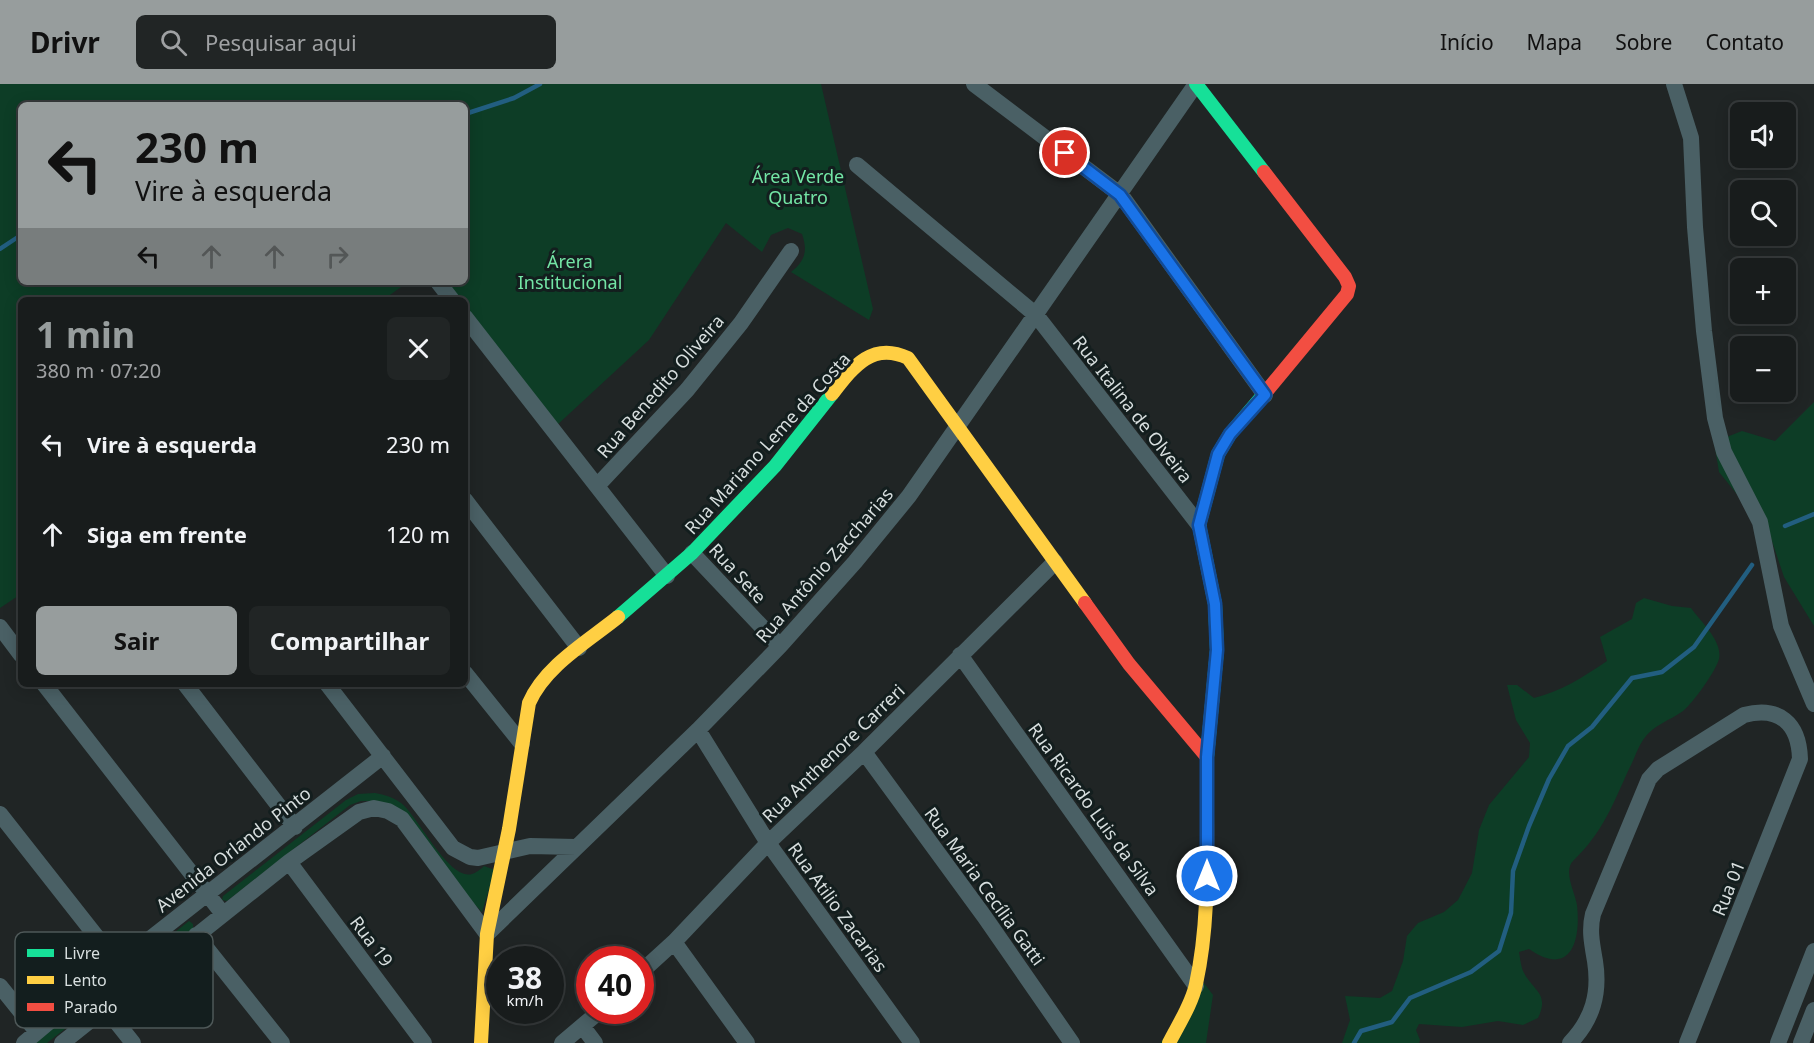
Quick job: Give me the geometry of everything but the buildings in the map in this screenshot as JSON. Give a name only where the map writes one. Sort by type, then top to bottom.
[{"type":"street","points":[[974,84],[1120,195],[1265,395]]},
{"type":"street","points":[[1170,1043],[1196,986],[1207,876],[1207,757],[1217,650],[1215,604],[1199,525],[1218,454],[1230,434],[1265,395],[1347,294],[1349,286],[1345,277],[1196,84]]},
{"type":"street","name":"Rua Antônio Zaccharias","points":[[488,934],[698,730],[780,646],[855,562],[909,496],[1196,84]]},
{"type":"street","points":[[1674,84],[1690,138],[1702,308],[1715,418],[1724,452],[1760,522],[1781,626],[1814,704]]},
{"type":"street","name":"Rua Italina de Olveira","points":[[857,165],[1036,315],[1199,525]]},
{"type":"street","name":"Rua Benedito Oliveira","points":[[597,486],[687,390],[741,323],[790,250]]},
{"type":"street","points":[[440,285],[450,297]]},
{"type":"street","points":[[468,321],[667,576]]},
{"type":"street","name":"Rua Mariano Leme da Costa","points":[[488,934],[529,703],[536,687],[547,675],[692,553],[775,466],[852,369],[875,353],[893,351],[908,358],[957,427]]},
{"type":"street","points":[[957,427],[1136,672],[1207,757]]},
{"type":"street","points":[[468,504],[579,648]]},
{"type":"street","name":"Rua Sete","points":[[692,553],[780,646]]},
{"type":"street","name":"Rua Anthenore Carreri","points":[[654,961],[768,843],[864,752],[1055,562]]},
{"type":"street","points":[[0,627],[18,651]]},
{"type":"street","name":"Rua Ricardo Luis da Silva","points":[[960,656],[1196,986]]},
{"type":"street","points":[[468,677],[522,744]]},
{"type":"street","points":[[46,687],[223,914]]},
{"type":"street","points":[[187,687],[295,826]]},
{"type":"street","points":[[329,687],[453,848],[470,857],[478,858],[504,850],[530,846],[576,847]]},
{"type":"street","name":"Rua 01","points":[[1570,1043],[1584,1029],[1596,1000],[1596,968],[1591,935],[1593,914],[1649,779],[1658,768],[1744,715],[1757,712],[1770,713],[1792,725],[1800,747],[1797,770],[1687,1043]]},
{"type":"street","name":"Rua Atilio Zacarias","points":[[698,730],[768,843],[912,1043]]},
{"type":"street","name":"Rua Maria Cecília Gatti","points":[[864,752],[984,916],[1072,1043]]},
{"type":"street","name":"Avenida Orlando Pinto","points":[[158,932],[383,756]]},
{"type":"street","points":[[200,932],[289,862],[359,812],[374,808],[388,811],[402,819],[488,934],[481,1043]]},
{"type":"street","points":[[0,814],[93,932]]},
{"type":"street","name":"Rua 19","points":[[289,862],[424,1043]]},
{"type":"street","points":[[674,942],[747,1043]]},
{"type":"street","points":[[1778,1043],[1814,951]]},
{"type":"street","points":[[213,956],[282,1043]]},
{"type":"street","points":[[0,986],[15,1012]]},
{"type":"street","points":[[1801,1043],[1814,1010]]},
{"type":"street","points":[[562,1043],[586,1024]]},
{"type":"street","points":[[583,1027],[595,1043]]},
{"type":"street","name":"Avenida Orlando Pinto","points":[[30,1038],[42,1028]]},
{"type":"street","points":[[62,1043],[81,1028]]},
{"type":"street","points":[[121,1028],[133,1043]]},
{"type":"green space","points":[[0,84],[821,84],[873,309],[869,320],[791,272],[804,255],[805,246],[802,234],[788,228],[771,235],[762,252],[726,223],[649,340],[556,426],[468,314],[468,297],[456,297],[446,285],[468,285],[468,102],[18,102],[18,285],[404,285],[387,297],[18,297],[18,596],[0,608]]},
{"type":"green space","points":[[1814,402],[1814,626],[1784,577],[1770,535],[1719,472],[1714,442],[1742,431],[1775,441]]},
{"type":"green space","points":[[1644,598],[1672,606],[1691,608],[1718,645],[1719,659],[1709,679],[1687,707],[1678,715],[1656,727],[1643,740],[1606,818],[1592,840],[1570,865],[1569,876],[1578,918],[1575,942],[1570,951],[1564,957],[1555,959],[1543,957],[1529,949],[1519,952],[1523,971],[1541,997],[1541,1010],[1538,1018],[1523,1025],[1498,1021],[1462,1027],[1419,1024],[1416,1030],[1419,1043],[1342,1043],[1350,1020],[1345,996],[1380,998],[1392,991],[1403,961],[1407,936],[1418,923],[1444,912],[1458,900],[1472,873],[1479,830],[1489,805],[1529,757],[1530,743],[1516,720],[1507,685],[1517,685],[1534,698],[1563,687],[1589,673],[1607,661],[1600,637],[1632,619],[1636,603]]},
{"type":"green space","points":[[375,793],[401,803],[454,868],[463,873],[472,874],[484,866],[495,870],[482,912],[374,801],[361,801],[350,805],[227,901],[222,900],[223,896],[346,800],[358,794]]},
{"type":"green space","points":[[189,921],[193,924],[193,929],[189,932],[175,932]]},
{"type":"green space","points":[[1204,983],[1213,995],[1206,1043],[1160,1043]]},
{"type":"green space","points":[[54,1028],[66,1028],[47,1043],[35,1043]]},
{"type":"waterway","points":[[468,113],[514,98],[540,84]]},
{"type":"waterway","points":[[0,249],[18,237]]},
{"type":"waterway","points":[[1785,526],[1814,514]]},
{"type":"waterway","points":[[1354,1043],[1361,1031],[1392,1022],[1410,998],[1471,972],[1499,951],[1511,913],[1513,871],[1549,779],[1568,746],[1592,727],[1632,678],[1662,672],[1694,647],[1752,565]]},
{"type":"traffic: fast","points":[[1196,84],[1264,172]]},
{"type":"traffic: fast","points":[[1207,803],[1207,757],[1217,650],[1215,604],[1199,525],[1218,454],[1230,434],[1265,393]]},
{"type":"traffic: fast","points":[[618,617],[692,553],[775,466],[832,394]]},
{"type":"traffic: slow","points":[[832,394],[856,366],[874,355],[884,353],[908,358],[1085,603]]},
{"type":"traffic: slow","points":[[481,1043],[487,934],[509,829],[529,703],[545,677],[556,666],[618,617]]},
{"type":"traffic: slow","points":[[1169,1043],[1191,999],[1200,962],[1206,894],[1207,803]]},
{"type":"traffic: jam","points":[[1264,172],[1345,277],[1349,286],[1347,294],[1265,393]]},
{"type":"traffic: jam","points":[[1085,603],[1129,664],[1207,757]]},
{"type":"route","points":[[1065,153],[1120,195],[1265,395],[1230,434],[1218,454],[1199,525],[1215,604],[1217,650],[1207,757],[1207,876]]},
{"type":"park label","name":"Área Verde Quatro","points":[[798,186]]},
{"type":"park label","name":"Árera Institucional","points":[[570,271]]}]
